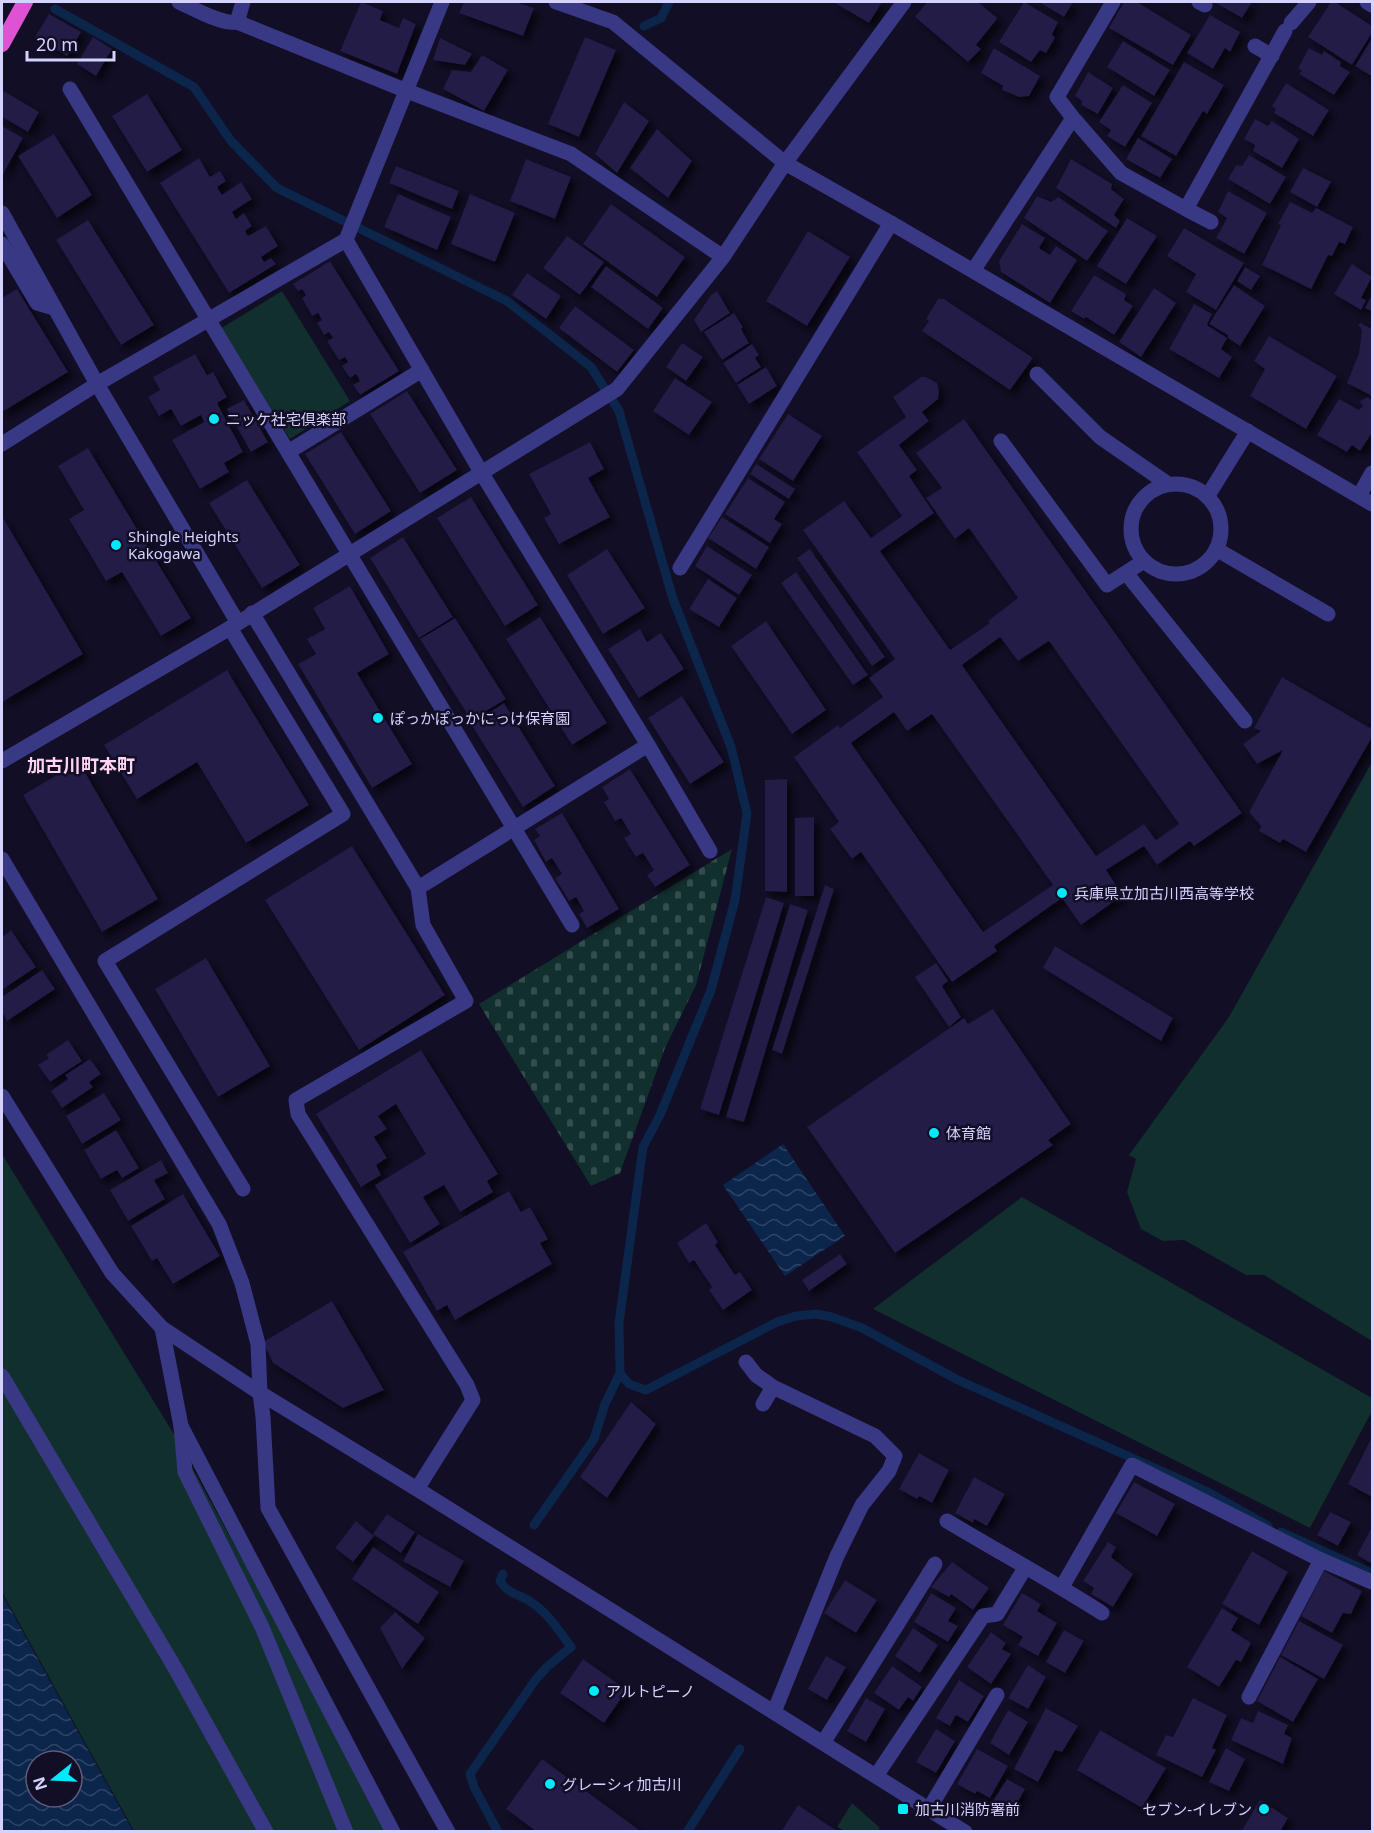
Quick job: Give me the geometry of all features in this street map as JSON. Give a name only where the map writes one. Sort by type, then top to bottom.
[{"type":"highway","points":[[2,44],[25,2]]},
{"type":"street","points":[[179,2],[571,154],[723,257]]},
{"type":"street","points":[[230,22],[243,2]]},
{"type":"street","points":[[2,444],[96,384],[209,319],[350,230],[442,2]]},
{"type":"street","points":[[556,2],[614,22],[785,163],[1366,500],[1372,473]]},
{"type":"street","points":[[2,761],[234,625],[617,389],[723,257],[785,163],[904,2]]},
{"type":"street","points":[[1113,2],[1057,97],[1121,172],[1211,222]]},
{"type":"street","points":[[1186,209],[1288,27],[1310,2]]},
{"type":"street","points":[[1367,2],[1372,5]]},
{"type":"street","points":[[1255,46],[1272,56]]},
{"type":"street","points":[[70,89],[572,926]]},
{"type":"street","points":[[973,271],[1073,118]]},
{"type":"street","points":[[2,213],[96,384],[343,814],[105,961],[243,1189]]},
{"type":"street","points":[[680,568],[891,223]]},
{"type":"street","points":[[350,230],[422,370],[481,472],[710,851]]},
{"type":"street","points":[[2,244],[37,303],[54,308]]},
{"type":"street","points":[[288,452],[422,370]]},
{"type":"street","points":[[1037,374],[1100,437],[1168,484]]},
{"type":"street","points":[[1207,497],[1248,431]]},
{"type":"street","points":[[1001,441],[1107,585],[1144,561]]},
{"type":"street","points":[[1168,484],[1196,488],[1216,508],[1221,522],[1221,536],[1208,561],[1197,569],[1183,574],[1169,574],[1155,570],[1135,550],[1131,537],[1131,522],[1135,508],[1143,497],[1168,484]]},
{"type":"street","points":[[1216,549],[1328,614]]},
{"type":"street","points":[[1126,573],[1245,721]]},
{"type":"street","points":[[252,613],[418,888],[423,925],[466,1001],[296,1100],[298,1114],[467,1385],[473,1400],[417,1489]]},
{"type":"street","points":[[418,888],[648,745]]},
{"type":"street","points":[[2,860],[219,1224],[242,1282],[258,1344],[268,1508],[448,1832]]},
{"type":"street","points":[[2,1096],[112,1273],[162,1328],[260,1393],[965,1832]]},
{"type":"street","points":[[162,1328],[181,1426],[185,1473],[262,1627],[346,1832]]},
{"type":"street","points":[[746,1362],[756,1375],[773,1387],[875,1436],[895,1456],[889,1471],[862,1504],[837,1556],[774,1712]]},
{"type":"street","points":[[2,1376],[175,1668],[266,1832]]},
{"type":"street","points":[[763,1404],[773,1387]]},
{"type":"street","points":[[181,1426],[393,1832]]},
{"type":"street","points":[[1062,1587],[1132,1465],[1321,1560],[1372,1582]]},
{"type":"street","points":[[947,1521],[1025,1568],[1062,1587],[1102,1613]]},
{"type":"street","points":[[1249,1697],[1321,1560]]},
{"type":"street","points":[[823,1743],[934,1564]]},
{"type":"street","points":[[876,1776],[983,1616],[997,1614],[1025,1568]]},
{"type":"street","points":[[928,1809],[997,1695]]},
{"type":"green space","points":[[282,291],[350,401],[290,439],[220,329]]},
{"type":"green space","points":[[1372,762],[1372,1341],[1264,1275],[1246,1275],[1184,1240],[1163,1241],[1141,1229],[1127,1192],[1136,1159],[1129,1155],[1229,1017]]},
{"type":"green space","points":[[732,849],[696,985],[665,1048],[620,1173],[591,1186],[479,1004]]},
{"type":"green space","points":[[2,1154],[175,1436],[390,1831],[134,1831],[2,1592]]},
{"type":"green space","points":[[1022,1197],[1372,1398],[1372,1411],[1310,1528],[873,1309]]},
{"type":"green space","points":[[852,1803],[880,1828],[878,1831],[845,1831],[837,1827]]},
{"type":"water","points":[[783,1144],[845,1236],[785,1276],[723,1185]]},
{"type":"water","points":[[2,1594],[133,1831],[2,1831]]},
{"type":"building","points":[[361,2],[383,11],[380,20],[399,28],[403,18],[416,24],[397,74],[340,51]]},
{"type":"building","points":[[464,2],[516,2],[534,8],[523,36],[459,13]]},
{"type":"building","points":[[833,2],[882,2],[869,23]]},
{"type":"building","points":[[927,2],[978,2],[996,17],[997,19],[976,45],[981,49],[968,62],[915,17]]},
{"type":"building","points":[[1024,2],[1058,22],[1052,34],[1055,38],[1046,53],[1040,50],[1031,62],[999,42]]},
{"type":"building","points":[[1039,2],[1073,2],[1064,17]]},
{"type":"building","points":[[1124,2],[1137,2],[1191,35],[1173,65],[1109,28]]},
{"type":"building","points":[[1214,2],[1252,2],[1242,18]]},
{"type":"building","points":[[1331,2],[1335,2],[1372,26],[1372,33],[1352,65],[1308,37]]},
{"type":"building","points":[[49,14],[81,32],[67,56],[35,37]]},
{"type":"building","points":[[1210,15],[1240,32],[1230,52],[1225,48],[1213,69],[1187,53]]},
{"type":"building","points":[[93,37],[112,49],[96,76],[77,64]]},
{"type":"building","points":[[585,37],[616,50],[579,137],[548,124]]},
{"type":"building","points":[[440,38],[472,54],[465,65],[433,60]]},
{"type":"building","points":[[1372,38],[1372,74],[1371,76],[1355,66]]},
{"type":"building","points":[[1123,41],[1170,70],[1154,96],[1107,67]]},
{"type":"building","points":[[994,48],[1040,76],[1029,96],[1019,97],[1002,90],[1003,86],[981,73]]},
{"type":"building","points":[[1309,48],[1322,55],[1324,51],[1341,62],[1340,66],[1350,72],[1334,95],[1299,74],[1302,71],[1298,68]]},
{"type":"building","points":[[482,55],[508,70],[484,111],[443,89],[452,70],[471,72]]},
{"type":"building","points":[[1184,62],[1224,85],[1207,114],[1203,111],[1176,156],[1141,136]]},
{"type":"building","points":[[1088,72],[1113,88],[1098,114],[1081,105],[1082,101],[1075,96]]},
{"type":"building","points":[[1286,83],[1329,110],[1313,136],[1274,113],[1276,109],[1272,106]]},
{"type":"building","points":[[1123,85],[1152,103],[1125,147],[1107,136],[1111,130],[1099,122]]},
{"type":"building","points":[[4,91],[39,112],[28,132],[2,117]]},
{"type":"building","points":[[147,94],[182,150],[147,172],[112,116]]},
{"type":"building","points":[[624,102],[649,121],[617,173],[595,154]]},
{"type":"building","points":[[1255,119],[1268,126],[1272,121],[1299,139],[1282,168],[1253,151],[1255,145],[1244,139]]},
{"type":"building","points":[[2,126],[23,138],[2,176]]},
{"type":"building","points":[[657,129],[692,161],[668,198],[630,168]]},
{"type":"building","points":[[54,134],[92,195],[57,218],[18,156]]},
{"type":"building","points":[[1138,138],[1172,159],[1160,178],[1126,159]]},
{"type":"building","points":[[1249,155],[1286,177],[1270,204],[1228,179],[1236,165],[1242,166]]},
{"type":"building","points":[[199,158],[210,177],[220,171],[226,181],[217,187],[222,195],[241,182],[252,199],[232,212],[236,219],[244,213],[252,226],[245,231],[248,236],[266,226],[278,246],[261,257],[264,262],[271,258],[276,264],[229,293],[160,183]]},
{"type":"building","points":[[526,159],[571,177],[555,219],[510,201]]},
{"type":"building","points":[[1071,159],[1112,184],[1111,189],[1124,199],[1114,215],[1120,221],[1116,228],[1056,188]]},
{"type":"building","points":[[396,166],[459,191],[452,209],[389,183]]},
{"type":"building","points":[[1303,168],[1331,182],[1317,207],[1290,192]]},
{"type":"building","points":[[1228,191],[1267,213],[1244,254],[1216,238],[1227,218],[1218,212]]},
{"type":"building","points":[[398,194],[451,217],[437,250],[384,227]]},
{"type":"building","points":[[470,194],[515,213],[495,262],[451,244]]},
{"type":"building","points":[[1037,196],[1051,202],[1058,197],[1108,231],[1087,261],[1024,218]]},
{"type":"building","points":[[1290,202],[1312,213],[1316,208],[1353,227],[1345,244],[1339,242],[1332,256],[1328,255],[1311,289],[1262,265],[1281,225],[1278,224]]},
{"type":"building","points":[[611,204],[685,257],[657,297],[583,244]]},
{"type":"building","points":[[1127,218],[1157,236],[1126,284],[1097,266]]},
{"type":"building","points":[[88,220],[154,325],[121,345],[56,240]]},
{"type":"building","points":[[1022,224],[1045,238],[1039,248],[1050,255],[1056,246],[1077,260],[1050,303],[1001,272],[999,261]]},
{"type":"building","points":[[1184,228],[1244,263],[1216,310],[1186,292],[1196,274],[1167,256]]},
{"type":"building","points":[[808,231],[850,257],[807,326],[766,301]]},
{"type":"building","points":[[567,236],[604,262],[580,295],[543,268]]},
{"type":"building","points":[[330,261],[399,371],[360,395],[353,385],[360,381],[356,374],[350,378],[342,366],[348,362],[345,357],[339,360],[327,341],[333,338],[329,332],[324,335],[317,323],[322,320],[318,313],[312,316],[302,298],[306,295],[302,289],[298,291],[293,284]]},
{"type":"building","points":[[1352,264],[1372,277],[1361,298],[1366,300],[1361,310],[1334,294]]},
{"type":"building","points":[[606,266],[663,308],[648,329],[591,287]]},
{"type":"building","points":[[1245,267],[1260,276],[1251,290],[1237,281]]},
{"type":"building","points":[[527,273],[561,296],[546,319],[512,295]]},
{"type":"building","points":[[1094,275],[1126,294],[1124,300],[1133,306],[1114,335],[1086,317],[1084,319],[1071,311]]},
{"type":"building","points":[[1234,285],[1265,306],[1240,346],[1228,338],[1228,335],[1209,324]]},
{"type":"building","points":[[1154,288],[1176,303],[1141,357],[1119,342]]},
{"type":"building","points":[[17,289],[68,372],[2,412],[2,298]]},
{"type":"building","points":[[717,291],[730,313],[701,332],[694,320],[711,295]]},
{"type":"building","points":[[1372,295],[1372,312],[1365,308]]},
{"type":"building","points":[[938,299],[944,299],[1033,358],[1010,390],[922,331]]},
{"type":"building","points":[[1194,304],[1212,314],[1207,325],[1227,338],[1221,349],[1232,357],[1219,378],[1169,349]]},
{"type":"building","points":[[575,306],[634,350],[617,372],[559,328]]},
{"type":"building","points":[[734,313],[749,343],[722,360],[704,332]]},
{"type":"building","points":[[1361,323],[1372,329],[1372,396],[1347,383],[1359,353],[1362,330],[1358,325]]},
{"type":"building","points":[[1269,336],[1337,376],[1306,429],[1250,396],[1265,369],[1254,361]]},
{"type":"building","points":[[682,343],[703,357],[686,381],[666,367]]},
{"type":"building","points":[[752,344],[759,355],[755,358],[761,367],[736,383],[723,363]]},
{"type":"building","name":"ニッケ社宅倶楽部","points":[[195,354],[207,375],[213,372],[227,397],[217,403],[243,452],[224,463],[229,472],[200,489],[172,440],[204,422],[201,415],[181,426],[171,409],[159,416],[148,397],[160,390],[153,377]]},
{"type":"building","points":[[766,367],[777,386],[749,404],[737,385]]},
{"type":"building","points":[[921,377],[937,383],[938,399],[922,412],[929,421],[899,445],[917,470],[909,476],[934,513],[880,551],[950,650],[990,623],[988,621],[1018,598],[969,528],[955,539],[926,498],[942,488],[916,453],[964,419],[1242,813],[1194,846],[1190,841],[1157,865],[1144,846],[1106,870],[1123,895],[1081,925],[1062,898],[994,946],[997,951],[952,982],[861,852],[852,859],[830,829],[839,822],[794,757],[838,725],[840,728],[883,697],[869,678],[895,659],[803,530],[844,501],[871,538],[902,516],[857,452],[906,417],[893,397]],"holes":[[[1000,637],[1018,661],[1049,641],[1179,824],[1156,840],[1144,824],[1096,856],[962,665]],[[894,712],[907,731],[932,714],[1053,885],[983,932],[851,743]]]},
{"type":"building","points":[[675,378],[712,402],[689,435],[653,411]]},
{"type":"building","points":[[407,391],[457,470],[420,493],[370,414]]},
{"type":"building","points":[[1368,397],[1372,401],[1372,433],[1360,451],[1352,445],[1347,452],[1317,435],[1339,399],[1359,410],[1364,405],[1360,401]]},
{"type":"building","points":[[244,400],[268,442],[251,452],[227,409]]},
{"type":"building","points":[[788,414],[822,436],[793,481],[759,459]]},
{"type":"building","points":[[341,432],[391,511],[355,534],[305,454]]},
{"type":"building","points":[[590,442],[604,469],[588,478],[610,517],[559,544],[544,518],[551,514],[529,474]]},
{"type":"building","name":"Shingle Heights Kakogawa","points":[[88,448],[191,618],[161,636],[122,572],[106,581],[69,519],[84,510],[58,466]]},
{"type":"building","points":[[756,464],[795,489],[789,499],[750,474]]},
{"type":"building","points":[[748,478],[785,502],[774,519],[782,524],[770,543],[725,514]]},
{"type":"building","points":[[247,480],[300,565],[262,588],[209,503]]},
{"type":"building","points":[[471,497],[538,605],[505,626],[437,518]]},
{"type":"building","points":[[2,516],[83,654],[2,702]]},
{"type":"building","points":[[722,517],[769,547],[756,569],[708,538]]},
{"type":"building","points":[[403,537],[453,617],[419,638],[370,558]]},
{"type":"building","points":[[707,546],[752,575],[739,595],[695,566]]},
{"type":"building","points":[[607,549],[645,608],[603,634],[567,575]]},
{"type":"building","points":[[810,549],[885,657],[872,666],[797,558]]},
{"type":"building","points":[[796,572],[868,675],[853,685],[781,583]]},
{"type":"building","points":[[708,579],[737,598],[719,627],[689,609]]},
{"type":"building","points":[[350,586],[389,654],[357,673],[412,764],[372,788],[298,664],[316,654],[307,639],[325,629],[313,608]]},
{"type":"building","points":[[540,617],[607,723],[572,745],[506,639]]},
{"type":"building","points":[[455,618],[506,699],[471,720],[420,639]]},
{"type":"building","points":[[766,621],[826,710],[792,734],[731,646]]},
{"type":"building","points":[[640,629],[647,642],[661,633],[684,669],[639,698],[608,649]]},
{"type":"building","points":[[227,670],[309,805],[246,843],[197,762],[137,799],[104,745]]},
{"type":"building","points":[[1282,677],[1372,729],[1372,737],[1306,852],[1283,839],[1280,843],[1259,831],[1261,826],[1249,812],[1283,750],[1257,764],[1243,744],[1261,731],[1254,728]]},
{"type":"building","points":[[682,696],[724,762],[690,784],[648,718]]},
{"type":"building","points":[[504,703],[555,786],[523,807],[471,724]]},
{"type":"building","points":[[79,762],[158,899],[102,932],[23,795]]},
{"type":"building","points":[[630,769],[690,865],[655,887],[647,875],[654,870],[643,853],[636,857],[624,838],[631,834],[621,818],[615,821],[604,802],[609,799],[602,787]]},
{"type":"building","points":[[787,779],[787,892],[765,891],[765,780]]},
{"type":"building","points":[[562,813],[619,909],[587,928],[579,914],[584,911],[576,897],[569,901],[555,878],[562,874],[552,858],[546,862],[534,840],[540,836],[535,829]]},
{"type":"building","points":[[814,817],[814,896],[795,896],[795,818]]},
{"type":"building","points":[[352,846],[445,995],[359,1050],[265,900]]},
{"type":"building","points":[[825,885],[834,889],[782,1054],[772,1050]]},
{"type":"building","points":[[766,897],[784,903],[719,1115],[700,1109]]},
{"type":"building","points":[[790,904],[808,910],[744,1122],[726,1117]]},
{"type":"building","points":[[11,930],[36,967],[3,989],[2,937]]},
{"type":"building","points":[[1055,946],[1173,1018],[1161,1041],[1043,968]]},
{"type":"building","points":[[206,958],[270,1066],[218,1097],[155,989]]},
{"type":"building","points":[[936,963],[948,981],[942,986],[961,1017],[949,1027],[915,977]]},
{"type":"building","points":[[42,970],[55,989],[7,1021],[2,1012],[2,997]]},
{"type":"building","name":"体育館","points":[[993,1009],[1071,1124],[1048,1140],[1053,1145],[895,1253],[807,1127],[964,1018],[968,1024]]},
{"type":"building","points":[[68,1040],[82,1061],[50,1082],[38,1065],[49,1058],[46,1055]]},
{"type":"building","points":[[421,1050],[498,1174],[487,1181],[493,1192],[460,1212],[444,1185],[423,1197],[440,1224],[410,1243],[375,1185],[426,1154],[396,1104],[378,1116],[387,1129],[374,1137],[387,1158],[376,1165],[381,1175],[361,1187],[316,1114]]},
{"type":"building","points":[[90,1059],[101,1074],[89,1082],[93,1087],[62,1108],[51,1091],[68,1079],[65,1075]]},
{"type":"building","points":[[104,1093],[121,1120],[82,1144],[66,1116]]},
{"type":"building","points":[[116,1130],[139,1168],[122,1178],[117,1170],[101,1179],[84,1150]]},
{"type":"building","points":[[161,1160],[168,1173],[154,1180],[165,1199],[128,1221],[110,1190]]},
{"type":"building","points":[[509,1191],[521,1212],[530,1207],[548,1239],[540,1243],[552,1264],[455,1320],[447,1305],[437,1311],[403,1252]]},
{"type":"building","points":[[183,1194],[220,1256],[173,1284],[157,1258],[152,1261],[131,1226]]},
{"type":"building","points":[[706,1223],[718,1242],[715,1245],[735,1275],[740,1272],[752,1290],[723,1310],[709,1290],[712,1287],[694,1260],[689,1263],[677,1243]]},
{"type":"building","points":[[840,1254],[847,1264],[809,1291],[802,1280]]},
{"type":"building","points":[[332,1301],[384,1390],[343,1408],[273,1363],[263,1342]]},
{"type":"building","points":[[631,1402],[656,1424],[607,1498],[580,1477]]},
{"type":"building","points":[[1372,1437],[1372,1497],[1348,1484]]},
{"type":"building","points":[[919,1453],[949,1470],[932,1503],[919,1496],[917,1499],[899,1489]]},
{"type":"building","points":[[974,1477],[1005,1494],[987,1526],[974,1519],[973,1523],[955,1513]]},
{"type":"building","points":[[1134,1482],[1175,1504],[1157,1536],[1116,1513]]},
{"type":"building","points":[[1330,1512],[1351,1522],[1338,1546],[1317,1535]]},
{"type":"building","points":[[387,1514],[415,1532],[401,1553],[373,1534]]},
{"type":"building","points":[[356,1521],[374,1536],[353,1562],[335,1548]]},
{"type":"building","points":[[1372,1527],[1372,1564],[1357,1555]]},
{"type":"building","points":[[418,1534],[464,1561],[450,1587],[403,1561]]},
{"type":"building","points":[[1108,1542],[1116,1547],[1111,1557],[1133,1574],[1113,1607],[1091,1594],[1094,1588],[1083,1581]]},
{"type":"building","points":[[373,1547],[439,1592],[418,1624],[352,1579]]},
{"type":"building","points":[[1252,1551],[1288,1572],[1259,1625],[1222,1604]]},
{"type":"building","points":[[952,1562],[989,1588],[973,1610],[951,1594],[949,1597],[931,1587]]},
{"type":"building","points":[[1324,1571],[1362,1591],[1351,1614],[1343,1613],[1332,1633],[1301,1616]]},
{"type":"building","points":[[845,1580],[877,1600],[856,1633],[824,1613]]},
{"type":"building","points":[[931,1593],[956,1608],[948,1621],[958,1626],[948,1642],[914,1622]]},
{"type":"building","points":[[1022,1593],[1041,1604],[1037,1611],[1057,1623],[1038,1656],[1018,1645],[1023,1637],[1003,1625]]},
{"type":"building","points":[[1222,1608],[1238,1618],[1231,1630],[1251,1643],[1241,1662],[1236,1660],[1219,1687],[1187,1667]]},
{"type":"building","points":[[395,1612],[425,1638],[402,1669],[380,1628]]},
{"type":"building","points":[[1299,1621],[1343,1645],[1324,1679],[1281,1655]]},
{"type":"building","points":[[913,1628],[938,1645],[920,1673],[895,1656]]},
{"type":"building","points":[[1064,1630],[1084,1641],[1065,1673],[1046,1662]]},
{"type":"building","points":[[991,1632],[1006,1643],[1002,1649],[1011,1654],[991,1684],[967,1667]]},
{"type":"building","points":[[826,1656],[846,1667],[827,1700],[808,1689]]},
{"type":"building","points":[[1280,1657],[1318,1679],[1293,1722],[1257,1701]]},
{"type":"building","name":"アルトピーノ","points":[[583,1659],[627,1690],[604,1723],[560,1693]]},
{"type":"building","points":[[1028,1665],[1046,1677],[1028,1709],[1008,1698]]},
{"type":"building","points":[[892,1666],[922,1687],[913,1701],[908,1697],[899,1710],[874,1693]]},
{"type":"building","points":[[959,1680],[984,1696],[968,1722],[956,1715],[950,1726],[936,1718]]},
{"type":"building","points":[[866,1698],[885,1709],[866,1742],[847,1731]]},
{"type":"building","points":[[1193,1698],[1227,1715],[1212,1748],[1216,1750],[1202,1777],[1156,1755],[1166,1735],[1173,1737]]},
{"type":"building","points":[[1046,1708],[1078,1726],[1062,1752],[1055,1750],[1038,1782],[1014,1769]]},
{"type":"building","points":[[1008,1710],[1028,1722],[1009,1755],[990,1743]]},
{"type":"building","points":[[1258,1711],[1288,1725],[1284,1734],[1292,1738],[1283,1764],[1231,1740],[1241,1718],[1253,1723]]},
{"type":"building","points":[[936,1729],[955,1741],[936,1773],[916,1762]]},
{"type":"building","points":[[1100,1730],[1166,1768],[1142,1808],[1077,1770]]},
{"type":"building","points":[[1226,1748],[1245,1759],[1229,1791],[1209,1782]]},
{"type":"building","points":[[977,1749],[1008,1766],[990,1798],[977,1791],[975,1794],[957,1784]]},
{"type":"building","name":"グレーシィ加古川","points":[[542,1759],[642,1832],[537,1832],[506,1809]]},
{"type":"building","points":[[1007,1779],[1025,1789],[1012,1812],[993,1801]]},
{"type":"building","name":"セブン-イレブン","points":[[1260,1800],[1288,1818],[1280,1832],[1241,1832]]},
{"type":"building","points":[[798,1805],[839,1832],[781,1832]]},
{"type":"waterway","points":[[644,26],[661,18],[669,2]]},
{"type":"waterway","points":[[55,9],[194,87],[231,141],[277,188],[507,301],[591,367],[619,411],[673,599],[731,747],[747,813],[735,900],[711,990],[660,1115],[643,1147],[619,1323],[620,1373],[605,1404],[594,1439],[534,1525]]},
{"type":"waterway","points":[[620,1373],[629,1384],[646,1390],[777,1322],[796,1316],[816,1314],[832,1317],[862,1328],[958,1380],[1206,1491],[1268,1526]]},
{"type":"waterway","points":[[1281,1532],[1372,1573]]},
{"type":"waterway","points":[[498,1832],[474,1787],[470,1774],[536,1679],[571,1647],[543,1611],[503,1585],[500,1581],[503,1574]]},
{"type":"waterway","points":[[687,1832],[740,1749]]},
{"type":"place","name":"ニッケ社宅倶楽部","points":[[214,419]]},
{"type":"place","name":"Shingle Heights Kakogawa","points":[[116,545]]},
{"type":"place","name":"ぽっかぽっかにっけ保育園","points":[[378,718]]},
{"type":"place","name":"兵庫県立加古川西高等学校","points":[[1062,893]]},
{"type":"place","name":"体育館","points":[[934,1133]]},
{"type":"place","name":"アルトピーノ","points":[[594,1691]]},
{"type":"place","name":"グレーシィ加古川","points":[[550,1784]]},
{"type":"place","name":"加古川消防署前","points":[[903,1809]]},
{"type":"place","name":"セブン-イレブン","points":[[1264,1809]]},
{"type":"district","name":"加古川町本町","points":[[81,765]]}]
